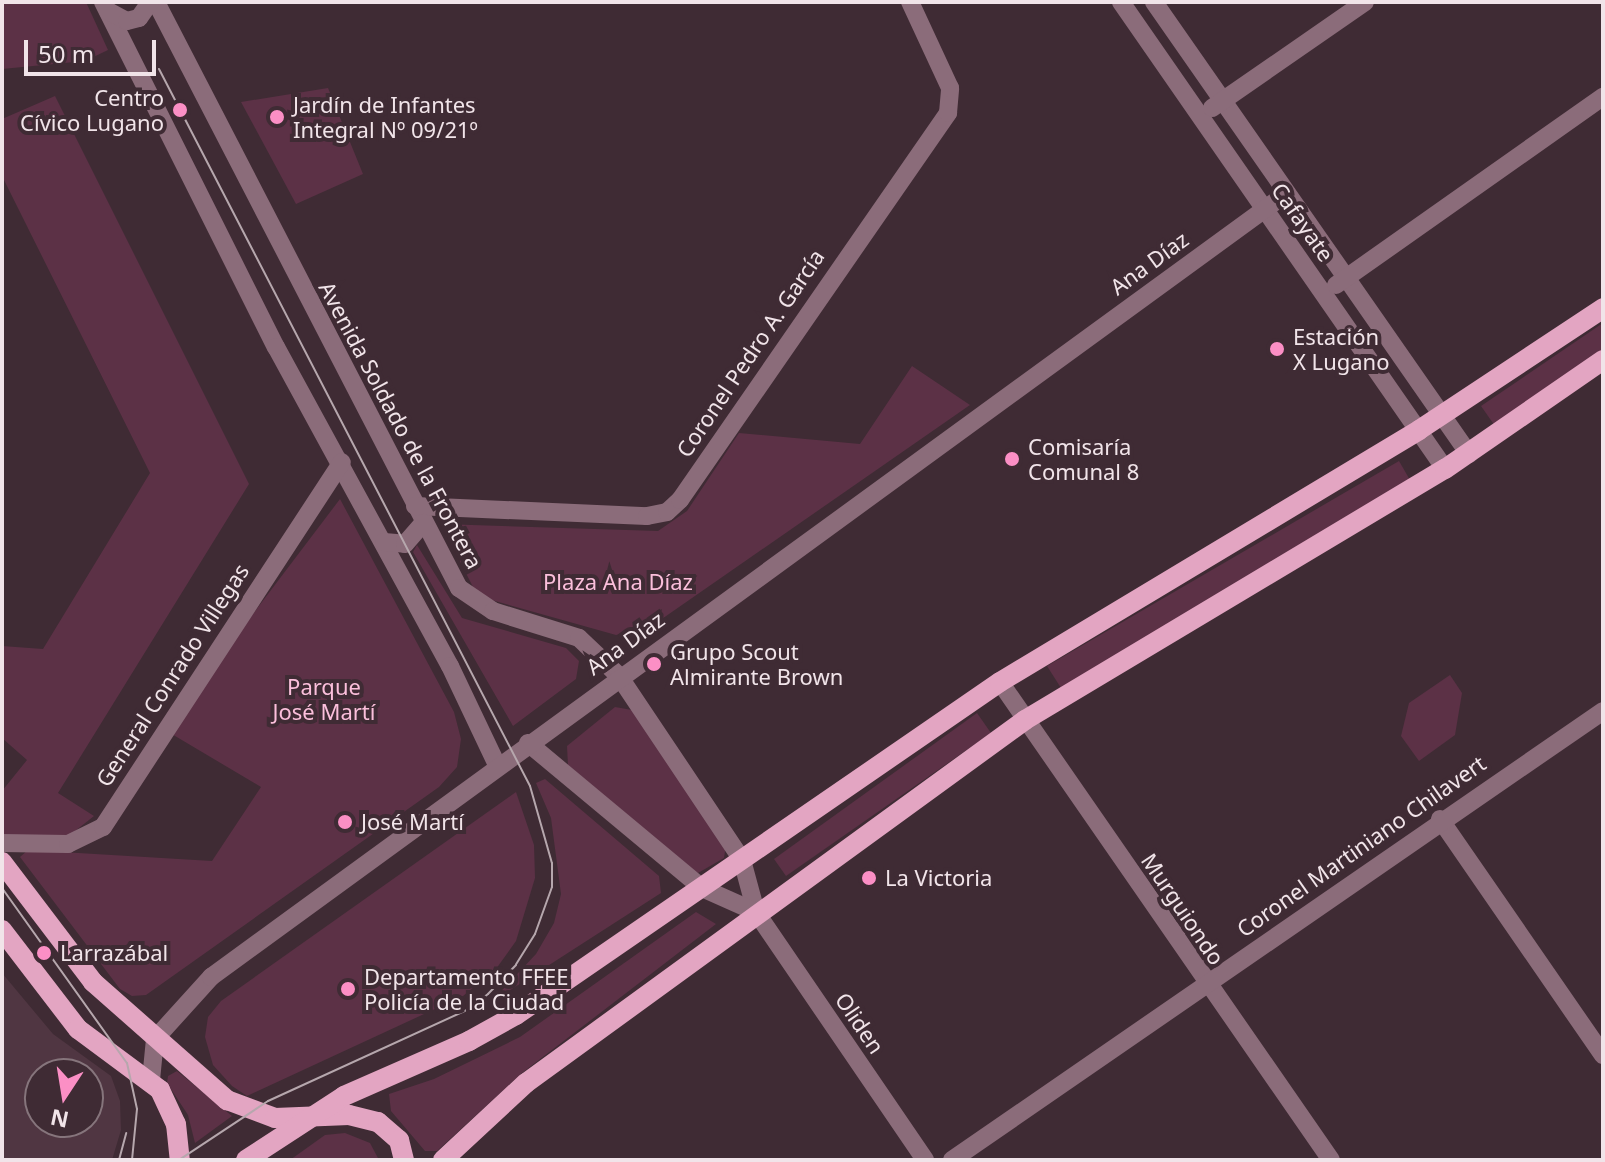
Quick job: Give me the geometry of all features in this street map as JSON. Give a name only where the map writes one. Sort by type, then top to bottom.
[{"type":"main road","points":[[246,1160],[309,1116],[516,1015],[1000,682],[1419,430],[1603,308]]},
{"type":"main road","points":[[443,1160],[526,1083],[756,912],[1025,720],[1445,469],[1603,360]]},
{"type":"main road","points":[[2,862],[93,982],[227,1100],[249,1112],[275,1118],[349,1115],[378,1122],[399,1140],[404,1160]]},
{"type":"main road","points":[[2,930],[78,1029],[151,1080],[176,1124],[180,1160]]},
{"type":"street","points":[[106,7],[127,21],[139,18],[153,2]]},
{"type":"street","name":"Avenida Soldado de la Frontera","points":[[153,2],[423,523],[469,597],[505,616],[579,638],[619,676],[742,860],[756,912]]},
{"type":"street","name":"Coronel Pedro A. García","points":[[415,506],[647,516],[667,512],[680,500],[948,113],[950,88],[910,2]]},
{"type":"street","name":"Cafayate","points":[[1121,2],[1445,469]]},
{"type":"street","name":"Cafayate","points":[[1154,2],[1469,454]]},
{"type":"street","points":[[1200,116],[1365,2]]},
{"type":"street","points":[[106,7],[276,347],[342,462],[498,767]]},
{"type":"street","points":[[1324,293],[1603,97]]},
{"type":"street","name":"Ana Díaz","points":[[155,1039],[211,977],[619,676],[1044,374],[1287,193]]},
{"type":"street","name":"General Conrado Villegas","points":[[2,843],[68,844],[103,827],[342,462]]},
{"type":"street","points":[[384,542],[405,544],[423,523]]},
{"type":"street","name":"Murguiondo","points":[[1000,682],[1205,984],[1331,1160]]},
{"type":"street","name":"Coronel Martiniano Chilavert","points":[[952,1160],[1440,819],[1603,711]]},
{"type":"street","points":[[528,743],[702,888],[756,912]]},
{"type":"street","points":[[1440,819],[1603,1055]]},
{"type":"street","name":"Oliden","points":[[756,912],[925,1160]]},
{"type":"street","points":[[151,1080],[155,1039]]},
{"type":"shaded area","points":[[2,973],[53,1034],[86,1058],[24,1058],[24,1138],[104,1138],[104,1071],[111,1076],[120,1101],[121,1130],[112,1160],[2,1160]]},
{"type":"green space","points":[[2,2],[86,2],[108,50],[85,61],[2,69]]},
{"type":"green space","points":[[328,88],[363,174],[296,204],[241,102]]},
{"type":"green space","points":[[55,96],[249,484],[58,793],[94,816],[65,839],[2,834],[2,791],[27,760],[2,738],[2,646],[43,649],[150,473],[2,176],[2,119]]},
{"type":"green space","points":[[1603,323],[1603,351],[1495,426],[1481,406]]},
{"type":"green space","name":"Plaza Ana Díaz","points":[[912,366],[970,405],[646,630],[616,635],[488,599],[473,587],[441,524],[658,531],[687,511],[739,433],[860,444]]},
{"type":"green space","points":[[1399,461],[1410,480],[1061,688],[1047,666]]},
{"type":"green space","name":"Parque José Martí","points":[[340,499],[454,712],[461,739],[457,767],[439,787],[146,995],[132,996],[120,989],[20,857],[28,850],[212,861],[261,787],[165,730]]},
{"type":"green space","points":[[417,545],[462,618],[566,648],[579,661],[576,679],[513,726],[413,552]]},
{"type":"green space","points":[[1450,675],[1462,693],[1455,735],[1419,761],[1401,736],[1409,703]]},
{"type":"green space","points":[[615,707],[632,710],[726,845],[724,858],[698,873],[688,870],[568,765],[567,746]]},
{"type":"green space","points":[[977,713],[991,733],[786,876],[774,859]]},
{"type":"green space","points":[[545,779],[659,876],[661,893],[490,1003],[536,954],[554,923],[561,894],[551,818],[536,783]]},
{"type":"green space","points":[[516,792],[534,845],[535,878],[516,941],[496,969],[463,996],[247,1096],[232,1086],[213,1065],[205,1037],[208,1017],[221,1001]]},
{"type":"green space","points":[[696,912],[716,924],[522,1073],[437,1151],[425,1151],[391,1111],[389,1094],[434,1079],[520,1037]]},
{"type":"green space","points":[[177,1071],[232,1116],[195,1143],[188,1115],[167,1083],[168,1076]]},
{"type":"green space","points":[[345,1133],[370,1143],[379,1160],[290,1160],[325,1135]]},
{"type":"tram line","points":[[159,69],[530,786],[552,863],[552,887],[535,934],[516,965],[488,994],[469,1009],[268,1101],[179,1160]]},
{"type":"tram line","points":[[2,888],[127,1063],[137,1109],[132,1160]]},
{"type":"tram line","points":[[119,1160],[126,1133]]},
{"type":"place","name":"Centro Cívico Lugano","points":[[180,110]]},
{"type":"place","name":"Jardín de Infantes Integral Nº 09/21º","points":[[277,117]]},
{"type":"place","name":"Estación X Lugano","points":[[1277,349]]},
{"type":"place","name":"Comisaría Comunal 8","points":[[1012,459]]},
{"type":"place","name":"Grupo Scout Almirante Brown","points":[[654,664]]},
{"type":"place","name":"José Martí","points":[[345,822]]},
{"type":"place","name":"La Victoria","points":[[869,878]]},
{"type":"place","name":"Larrazábal","points":[[44,953]]},
{"type":"place","name":"Departamento FFEE Policía de la Ciudad","points":[[348,989]]}]
